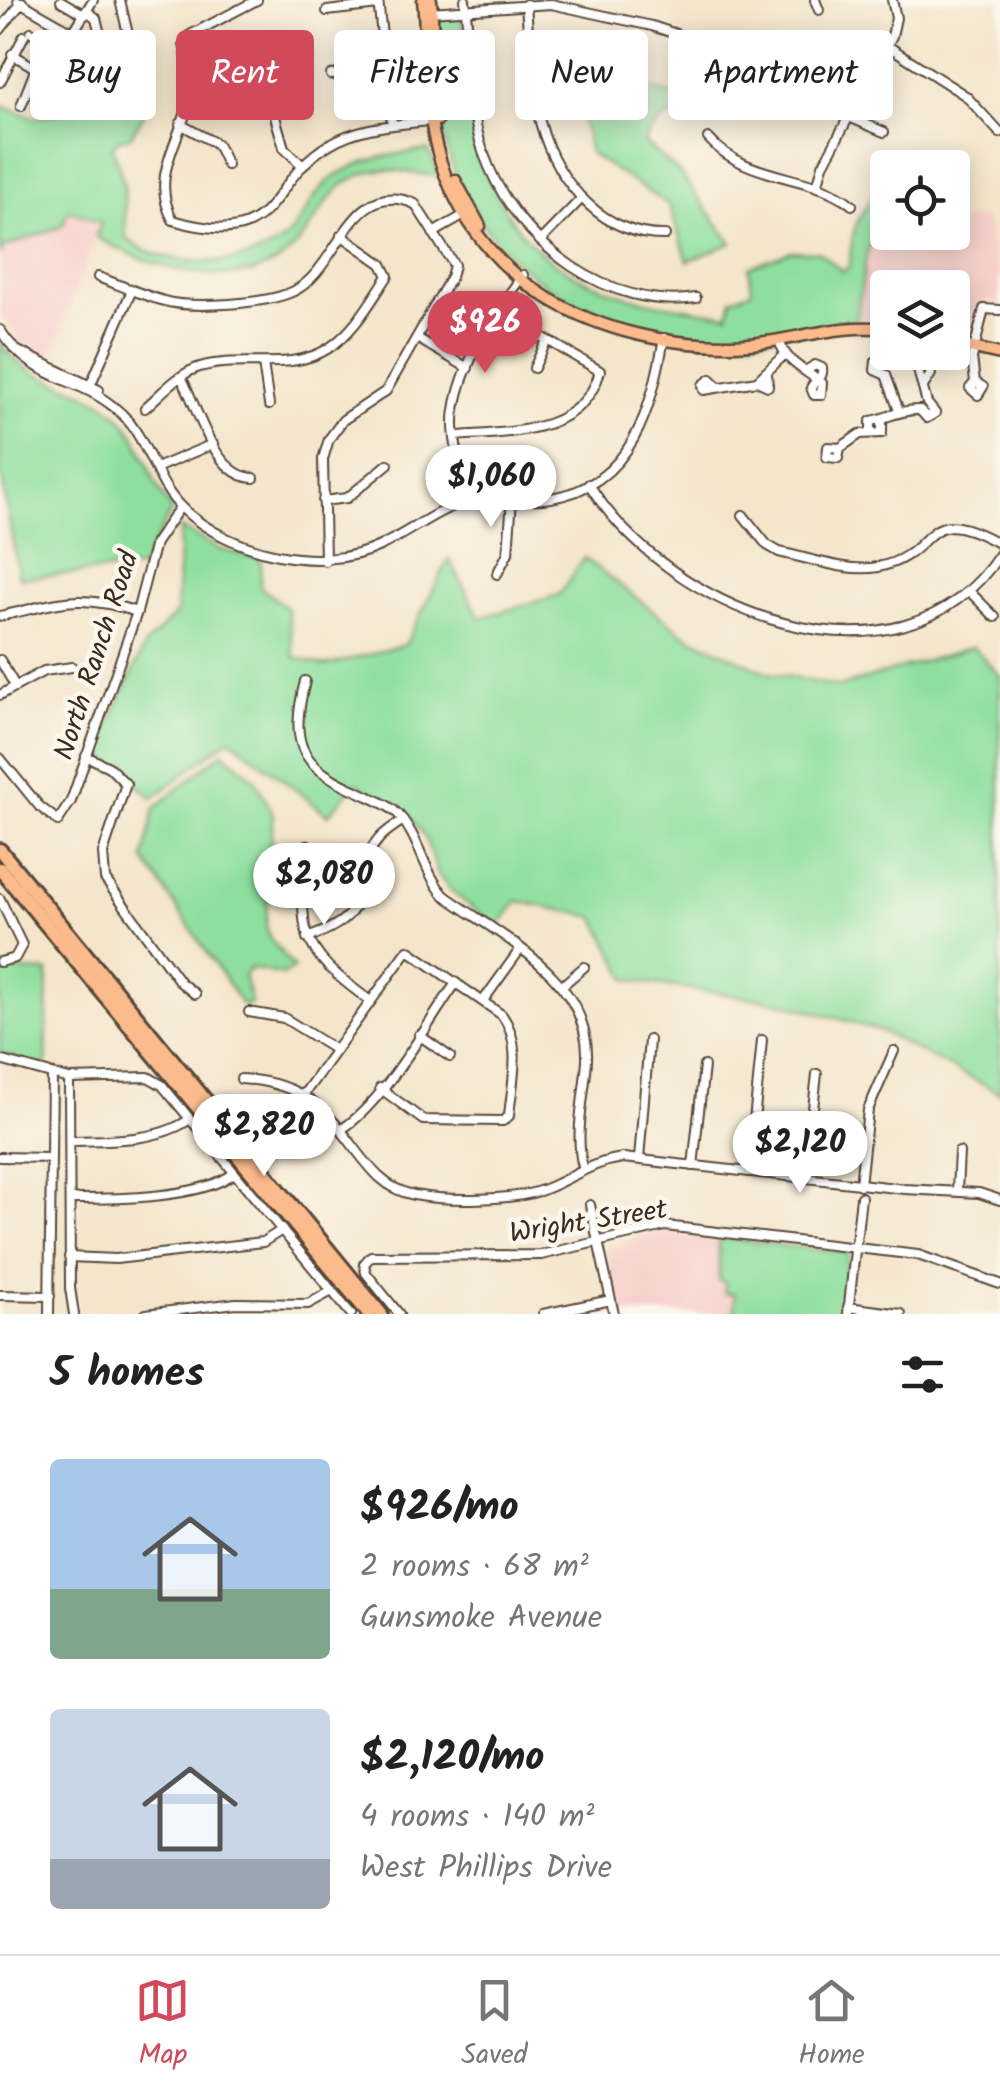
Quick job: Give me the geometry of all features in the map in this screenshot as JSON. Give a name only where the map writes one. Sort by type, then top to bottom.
[{"type":"highway","points":[[0,850],[382,1314]]},
{"type":"highway","points":[[0,868],[369,1314]]},
{"type":"main road","points":[[434,120],[467,214],[522,277],[590,315],[664,338],[731,345],[831,330],[870,330]]},
{"type":"main road","points":[[970,347],[999,353]]},
{"type":"street","points":[[76,30],[93,0]]},
{"type":"street","points":[[120,0],[123,30]]},
{"type":"street","points":[[234,0],[239,9]]},
{"type":"street","points":[[257,0],[190,35],[184,44],[190,93],[167,153],[164,177],[169,214],[178,222],[232,228],[254,222],[276,204],[302,166],[329,144],[356,132],[434,120]]},
{"type":"street","points":[[815,0],[820,10]]},
{"type":"street","points":[[892,0],[896,18],[893,30]]},
{"type":"street","points":[[0,21],[20,1]]},
{"type":"street","points":[[0,30],[20,1]]},
{"type":"street","points":[[20,1],[69,30]]},
{"type":"street","points":[[61,1],[96,18],[98,30]]},
{"type":"street","points":[[327,12],[378,2],[381,30]]},
{"type":"street","points":[[466,4],[474,110],[488,166],[510,206],[540,241],[598,282],[640,295],[696,298]]},
{"type":"street","points":[[526,4],[528,30]]},
{"type":"street","points":[[428,6],[526,4],[580,8],[668,32]]},
{"type":"street","points":[[0,82],[12,54],[27,34],[30,35]]},
{"type":"street","points":[[893,49],[966,96],[1000,133]]},
{"type":"street","points":[[12,54],[30,64]]},
{"type":"street","points":[[330,75],[334,74]]},
{"type":"street","points":[[21,106],[30,89]]},
{"type":"street","points":[[276,120],[284,148],[302,166]]},
{"type":"street","points":[[391,120],[392,125]]},
{"type":"street","points":[[538,120],[544,146],[582,198],[600,215],[633,231],[666,235]]},
{"type":"street","points":[[817,188],[847,120]]},
{"type":"street","points":[[855,120],[884,132]]},
{"type":"street","points":[[180,124],[217,144],[227,165]]},
{"type":"street","points":[[708,138],[720,151],[776,178],[817,188],[852,205]]},
{"type":"street","points":[[98,276],[182,304],[272,299],[297,290],[315,276],[341,235],[374,203],[389,198],[415,204],[454,264],[386,391],[343,420],[329,439],[323,459],[326,561]]},
{"type":"street","points":[[540,241],[582,198]]},
{"type":"street","points":[[433,233],[467,214]]},
{"type":"street","points":[[145,408],[181,376],[201,366],[301,360],[328,349],[350,331],[388,276],[382,264],[341,235]]},
{"type":"street","points":[[463,481],[454,411],[468,368],[498,311],[522,277]]},
{"type":"street","points":[[89,388],[132,290]]},
{"type":"street","points":[[975,382],[974,348],[984,309],[1000,310]]},
{"type":"street","points":[[456,436],[530,431],[558,421],[582,402],[600,371],[498,311]]},
{"type":"street","points":[[0,330],[14,349],[89,388],[131,418],[180,507],[201,524],[235,540],[326,561],[380,546],[468,501],[551,498],[590,484],[616,462],[646,419],[657,386],[664,338]]},
{"type":"street","points":[[417,338],[468,368]]},
{"type":"street","points":[[781,340],[785,354],[807,370],[820,366],[818,381]]},
{"type":"street","points":[[534,368],[546,342]]},
{"type":"street","points":[[718,387],[756,381],[768,386],[767,374],[785,354]]},
{"type":"street","points":[[262,362],[269,405]]},
{"type":"street","points":[[876,370],[886,375]]},
{"type":"street","points":[[888,370],[899,411]]},
{"type":"street","points":[[840,448],[870,431],[882,434],[882,422],[899,411],[924,406],[924,385],[929,370]]},
{"type":"street","points":[[181,376],[224,462],[240,475],[254,478]]},
{"type":"street","points":[[156,468],[213,444]]},
{"type":"street","points":[[323,501],[348,498],[388,464]]},
{"type":"street","points":[[590,484],[609,517],[657,562],[725,601],[784,624],[832,634],[866,634],[942,608],[970,592],[1000,554]]},
{"type":"street","points":[[497,574],[508,553],[512,498]]},
{"type":"street","name":"North Ranch Road","points":[[0,758],[58,821],[71,800],[137,612],[155,544],[180,507]]},
{"type":"street","points":[[743,516],[779,552],[867,569],[901,558],[952,524],[967,525],[1000,544]]},
{"type":"street","points":[[970,592],[996,617]]},
{"type":"street","points":[[0,616],[80,598],[96,598],[137,612]]},
{"type":"street","points":[[0,660],[14,684]]},
{"type":"street","points":[[0,695],[14,684],[57,667],[72,667]]},
{"type":"street","points":[[305,681],[296,716],[303,754],[325,777],[379,801],[403,820],[431,881],[444,895],[564,984],[586,1036],[583,1167]]},
{"type":"street","points":[[86,756],[109,767],[126,784],[104,853],[110,890],[180,982],[194,994]]},
{"type":"street","points":[[307,938],[335,928],[354,910],[376,841],[403,820]]},
{"type":"street","points":[[307,845],[302,920],[307,938],[326,969],[369,1000]]},
{"type":"street","points":[[0,899],[22,945],[15,958],[0,962]]},
{"type":"street","points":[[304,1094],[408,950],[502,1015],[515,1044],[510,1116],[503,1121],[423,1120],[380,1088]]},
{"type":"street","points":[[483,1001],[519,951]]},
{"type":"street","points":[[564,984],[584,966]]},
{"type":"street","points":[[342,1129],[354,1121],[380,1088],[456,982]]},
{"type":"street","points":[[249,1012],[284,1018],[334,1049]]},
{"type":"street","points":[[420,1035],[450,1057]]},
{"type":"street","points":[[638,1159],[648,1040]]},
{"type":"street","points":[[749,1172],[762,1040]]},
{"type":"street","points":[[860,1185],[868,1110],[894,1051]]},
{"type":"street","points":[[0,1060],[68,1079],[148,1077],[162,1085],[351,1314]]},
{"type":"street","points":[[694,1166],[704,1066]]},
{"type":"street","points":[[805,1178],[817,1074]]},
{"type":"street","points":[[49,1314],[52,1076]]},
{"type":"street","points":[[68,1079],[69,1257],[74,1314]]},
{"type":"street","points":[[241,1079],[274,1082],[304,1094],[342,1129],[384,1181],[416,1196],[530,1194],[583,1167],[638,1159],[860,1185],[957,1192],[1000,1200]]},
{"type":"street","points":[[70,1141],[112,1140],[176,1130],[190,1119]]},
{"type":"street","points":[[957,1192],[959,1152]]},
{"type":"street","points":[[0,1157],[50,1158]]},
{"type":"street","points":[[70,1199],[117,1199],[209,1187],[234,1173]]},
{"type":"street","points":[[861,1197],[848,1311],[900,1314]]},
{"type":"street","points":[[590,1205],[614,1314]]},
{"type":"street","name":"Wright Street","points":[[399,1314],[364,1268],[371,1256],[519,1257],[599,1244],[665,1226],[918,1255],[1000,1284]]},
{"type":"street","points":[[69,1257],[116,1259],[263,1242],[282,1230]]},
{"type":"street","points":[[146,1314],[308,1304],[332,1291]]},
{"type":"street","points":[[0,1296],[50,1296]]},
{"type":"street","points":[[543,1314],[611,1300]]},
{"type":"shaded area","points":[[68,210],[101,222],[49,362],[20,341],[0,313],[0,254]]},
{"type":"shaded area","points":[[981,217],[988,224],[992,259],[1000,273],[1000,304],[992,300],[979,305],[973,334],[970,336],[970,270],[870,270],[870,324],[856,323],[870,243],[870,250],[970,250],[970,218]]},
{"type":"shaded area","points":[[657,1232],[719,1238],[719,1281],[735,1294],[734,1314],[620,1314],[606,1249]]},
{"type":"green space","points":[[456,15],[462,19],[463,30],[436,30],[436,20]]},
{"type":"green space","points":[[648,86],[668,93],[668,118],[658,123],[644,143],[679,172],[732,243],[688,261],[669,205],[590,154],[583,120],[648,120]]},
{"type":"green space","points":[[0,105],[30,116],[30,120],[141,120],[130,137],[119,139],[112,147],[124,183],[126,238],[142,249],[185,260],[233,260],[275,245],[291,233],[326,183],[366,161],[428,150],[439,175],[378,170],[356,177],[329,199],[296,246],[276,262],[252,272],[198,273],[143,259],[96,237],[101,222],[68,210],[62,226],[5,247],[0,254]]},
{"type":"green space","points":[[441,120],[475,120],[492,184],[510,218],[535,247],[570,272],[615,292],[657,303],[728,315],[732,299],[752,291],[749,267],[791,251],[819,252],[843,272],[850,265],[858,220],[870,201],[870,243],[856,321],[736,340],[688,337],[641,328],[596,312],[554,290],[517,262],[486,228],[461,188]]},
{"type":"green space","points":[[0,343],[26,368],[104,404],[135,437],[172,510],[141,568],[19,578],[0,466]]},
{"type":"green space","points":[[180,528],[221,550],[261,559],[260,587],[287,608],[294,657],[325,666],[405,645],[449,559],[480,618],[559,595],[584,558],[685,635],[766,672],[839,687],[973,647],[1000,676],[1000,1093],[878,1030],[780,1002],[628,980],[595,917],[517,901],[498,927],[452,892],[438,875],[425,837],[407,812],[356,783],[328,815],[230,738],[153,798],[97,751],[145,645],[176,614]]},
{"type":"green space","points":[[223,752],[255,779],[273,814],[266,926],[271,940],[294,968],[284,975],[251,968],[244,975],[251,1003],[243,1006],[144,859],[155,808]]},
{"type":"green space","points":[[0,970],[48,972],[46,1069],[0,1053]]},
{"type":"green space","points":[[719,1238],[848,1253],[842,1314],[734,1314],[735,1294],[725,1293],[725,1282],[719,1281]]}]
